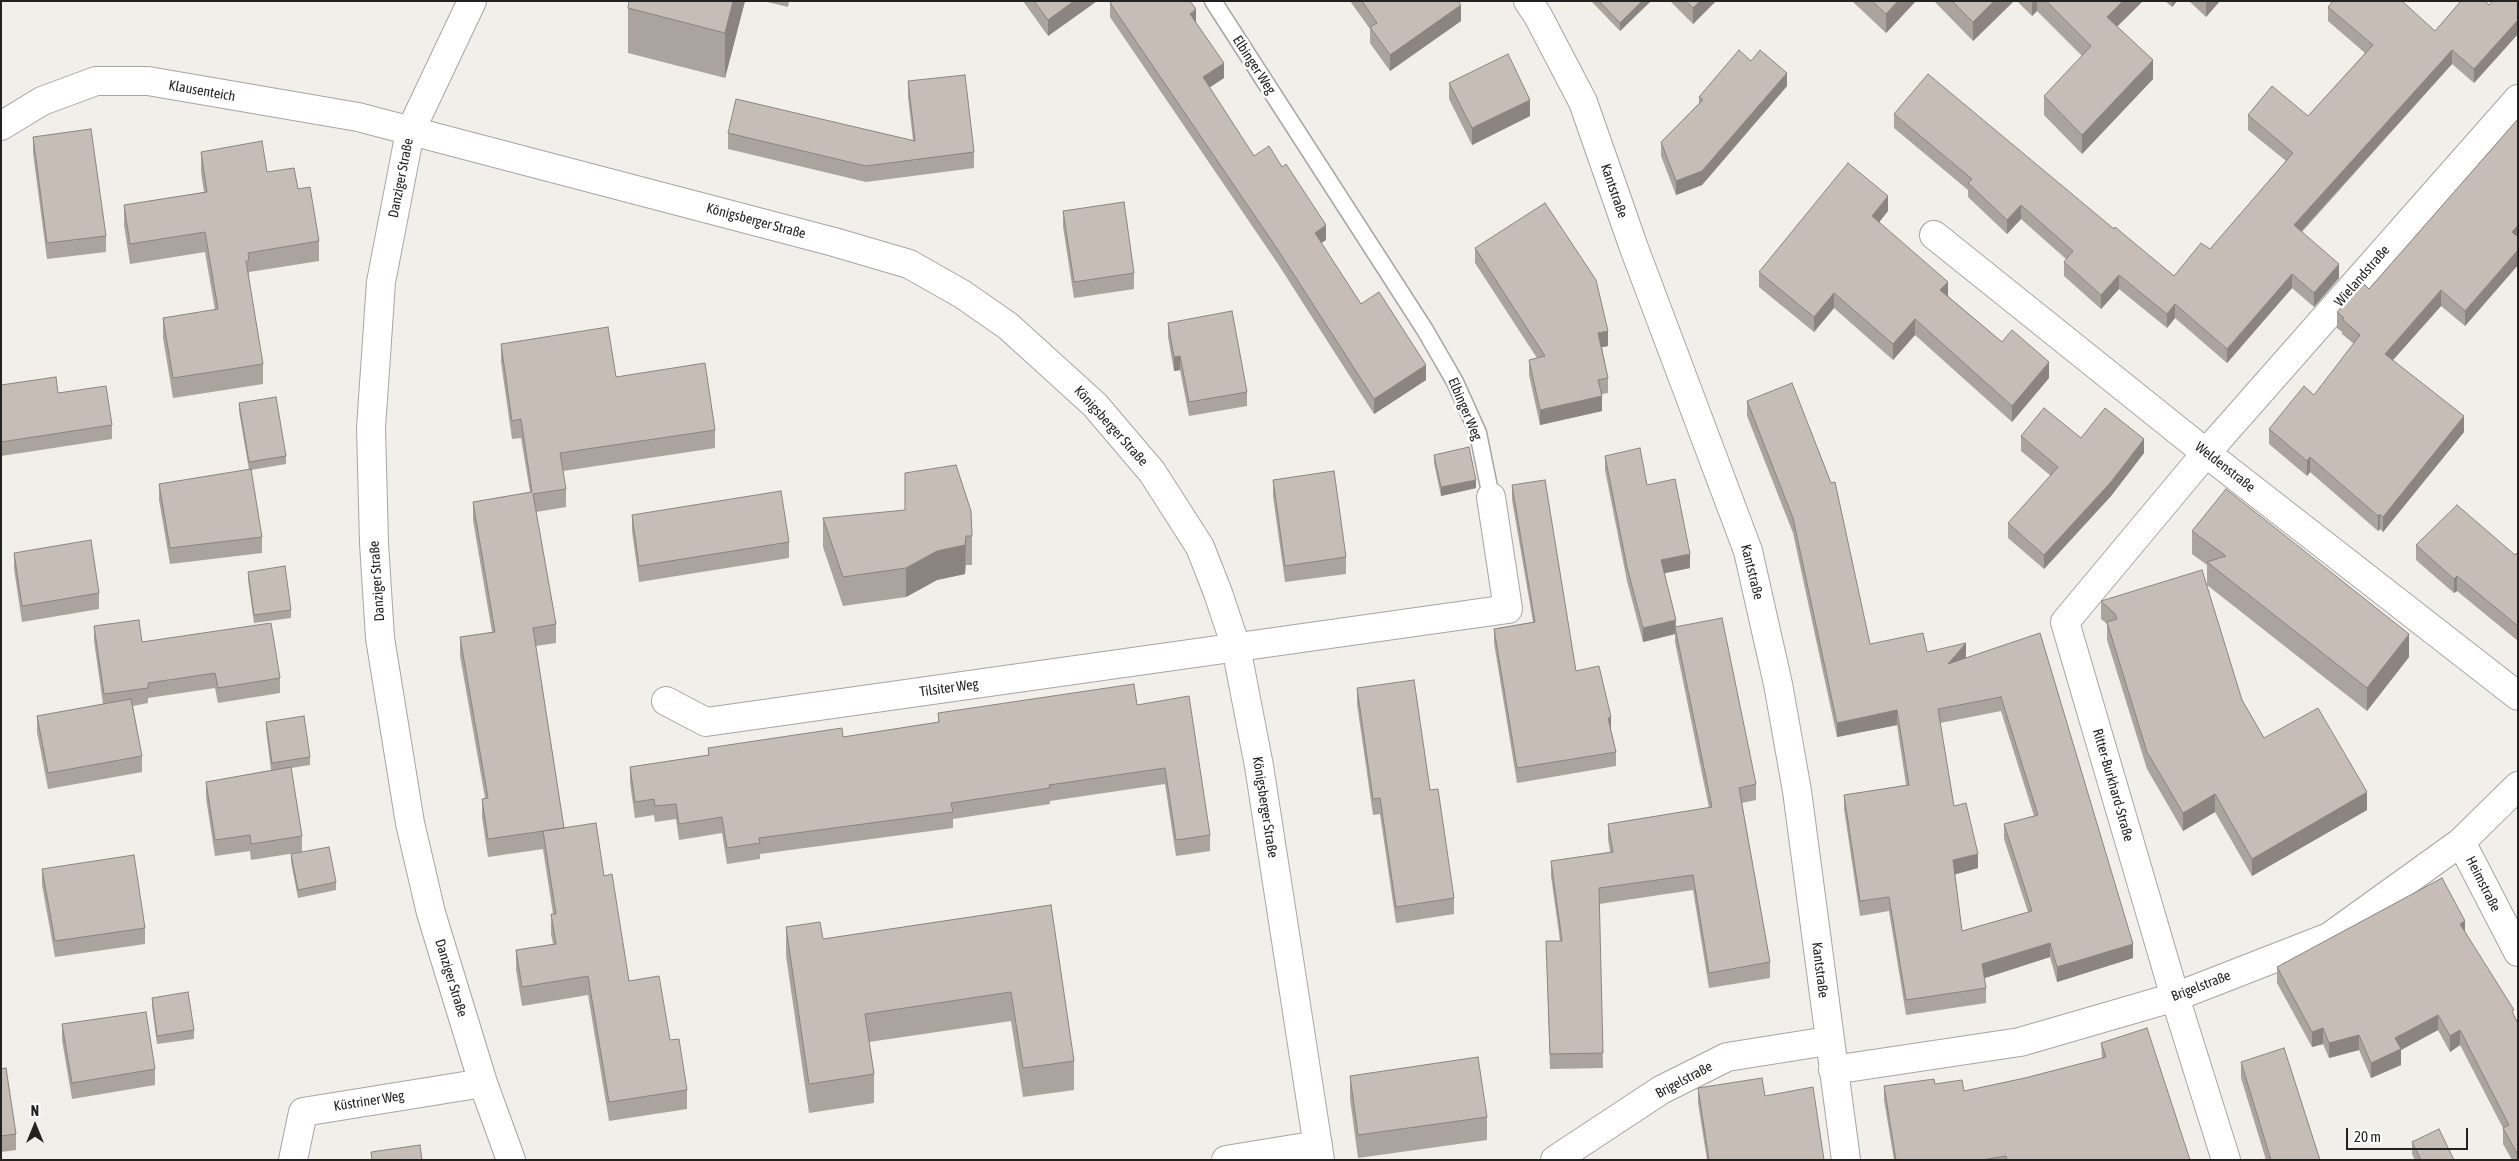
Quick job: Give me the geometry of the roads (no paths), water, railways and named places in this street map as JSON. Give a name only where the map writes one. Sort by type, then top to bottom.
[{"type":"street","name":"Danziger Straße","points":[[472,1],[410,132],[381,282],[371,428],[374,543],[380,638],[410,823],[431,913],[483,1083],[511,1160]]},
{"type":"street","name":"Kantstraße","points":[[1533,9],[1583,102],[1634,248],[1748,551],[1778,684],[1797,791],[1828,1041],[1846,1160]]},
{"type":"street","name":"Klausenteich","points":[[1,126],[42,101],[96,81],[148,81],[358,116],[410,132]]},
{"type":"street","name":"Wielandstraße","points":[[2206,453],[2518,99]]},
{"type":"street","name":"Königsberger Straße","points":[[410,132],[834,242],[909,264],[962,294],[1008,326],[1053,364],[1095,406],[1152,472],[1200,547],[1236,647],[1259,766],[1319,1152]]},
{"type":"street","name":"Weldenstraße","points":[[1934,235],[2206,453],[2518,696]]},
{"type":"street","name":"Ritter-Burkhard-Straße","points":[[2206,453],[2065,622],[2175,997],[2226,1160]]},
{"type":"street","name":"Elbinger Weg","points":[[1236,647],[1508,609],[1491,497]]},
{"type":"street","name":"Tilsiter Weg","points":[[666,701],[706,722],[1236,647]]},
{"type":"street","name":"Brigelstraße","points":[[1833,1070],[2020,1042],[2175,997],[2329,937],[2461,842],[2518,786]]},
{"type":"street","name":"Heimstraße","points":[[2461,842],[2518,952]]},
{"type":"street","name":"Brigelstraße","points":[[1555,1160],[1661,1090],[1727,1057],[1828,1041]]},
{"type":"street","name":"Küstriner Weg","points":[[293,1160],[303,1112],[483,1083]]},
{"type":"street","points":[[1226,1160],[1319,1152]]},
{"type":"lane","name":"Elbinger Weg","points":[[1213,1],[1424,330],[1455,382],[1478,433],[1491,497]]}]
